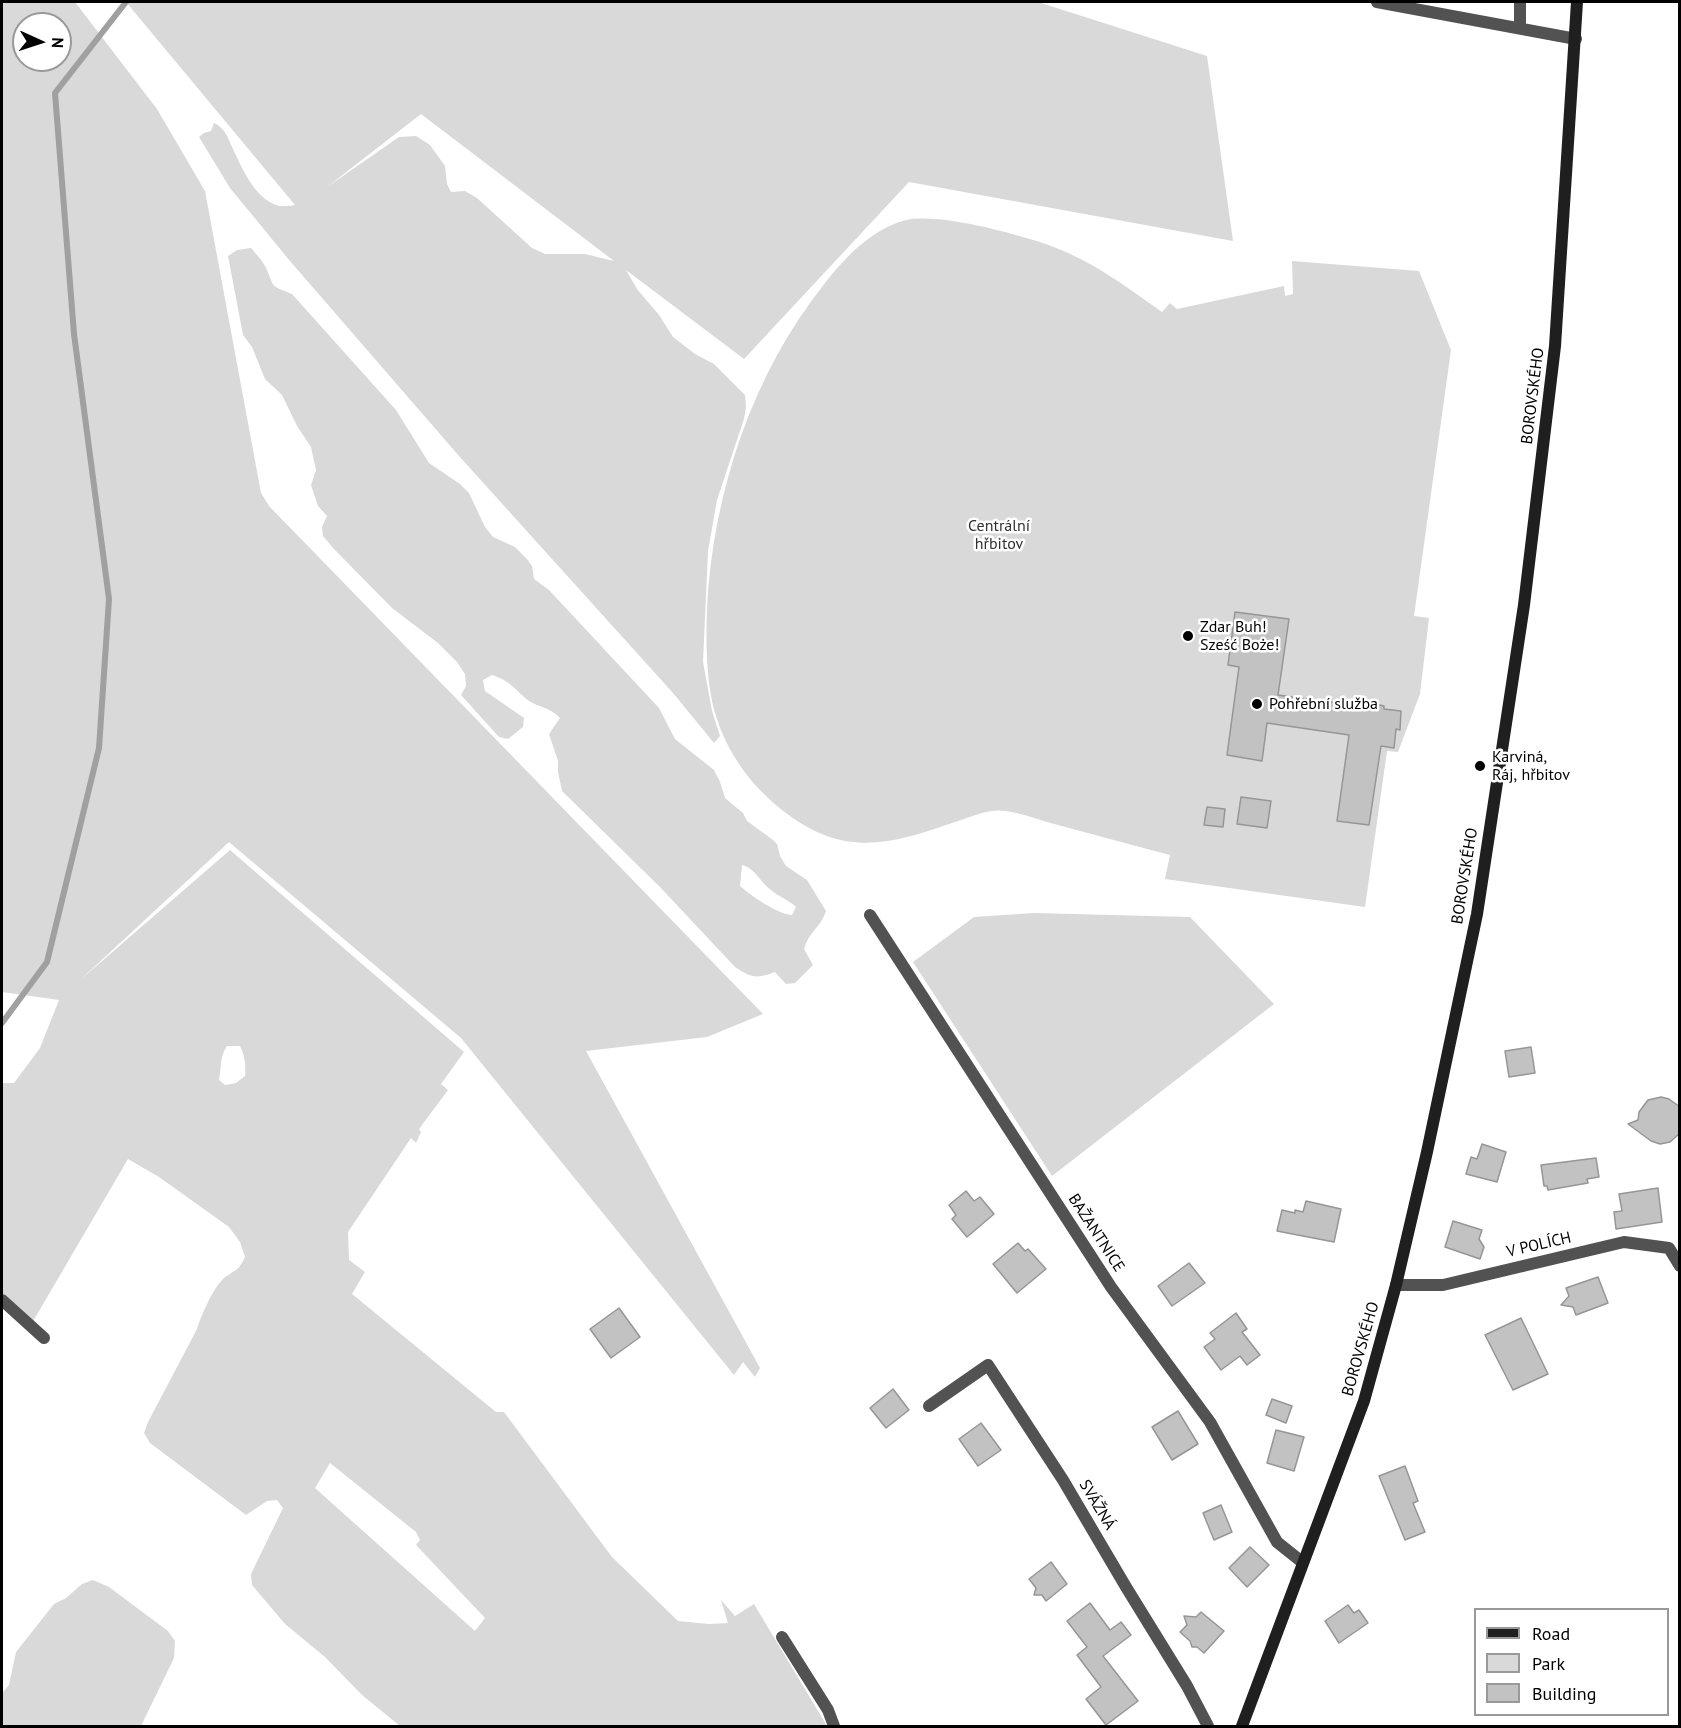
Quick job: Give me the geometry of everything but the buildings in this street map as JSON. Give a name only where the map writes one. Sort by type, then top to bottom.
[{"type":"main road","name":"BOROVSKÉHO","points":[[1242,1726],[1364,1401],[1396,1285],[1427,1152],[1477,914],[1520,634],[1555,346],[1577,2]]},
{"type":"street","points":[[1377,2],[1576,39]]},
{"type":"street","points":[[1520,2],[1520,28]]},
{"type":"street","name":"BAŽANTNICE","points":[[870,915],[1111,1287],[1210,1422],[1277,1542],[1302,1562]]},
{"type":"street","name":"V POLÍCH","points":[[1396,1285],[1443,1285],[1624,1242],[1669,1248],[1680,1266]]},
{"type":"street","points":[[2,1300],[44,1338]]},
{"type":"street","name":"SVÁŽNÁ","points":[[929,1406],[988,1365],[1062,1480],[1187,1686],[1208,1726]]},
{"type":"street","points":[[782,1637],[828,1710],[834,1726]]},
{"type":"green space","points":[[2,2],[75,2],[157,109],[205,191],[261,493],[269,506],[763,1014],[707,1037],[586,1051],[760,1368],[755,1377],[743,1362],[734,1375],[461,1038],[229,842],[79,981],[230,850],[464,1052],[441,1084],[448,1090],[419,1129],[421,1132],[416,1143],[411,1138],[348,1232],[349,1260],[365,1272],[352,1294],[496,1412],[504,1412],[612,1557],[678,1621],[728,1623],[721,1600],[735,1616],[754,1604],[827,1726],[400,1726],[362,1695],[325,1657],[285,1624],[252,1585],[251,1574],[283,1508],[277,1500],[267,1501],[246,1515],[150,1443],[144,1433],[214,1291],[222,1280],[237,1269],[245,1257],[240,1242],[229,1227],[159,1177],[128,1159],[32,1323],[2,1293],[2,1083],[14,1083],[40,1048],[59,1000],[2,992]],"holes":[[[227,1046],[240,1046],[244,1057],[245,1076],[236,1083],[225,1085],[219,1080],[222,1058]],[[330,1463],[416,1532],[420,1540],[416,1545],[485,1618],[475,1631],[315,1488]]]},
{"type":"green space","points":[[126,2],[1038,2],[1207,56],[1233,241],[909,182],[744,359],[626,270],[637,289],[659,315],[673,337],[695,354],[714,364],[745,395],[744,419],[717,500],[708,551],[703,662],[712,711],[720,736],[714,743],[673,693],[459,456],[290,261],[230,188],[199,137],[211,131],[214,123],[218,125],[226,134],[240,165],[261,196],[278,206],[295,205]],"holes":[[[421,114],[614,261],[585,254],[545,254],[532,248],[477,198],[465,191],[451,192],[447,184],[445,166],[430,145],[416,136],[399,137],[327,187]]]},
{"type":"green space","name":"Centrální hřbitov","points":[[911,219],[939,219],[967,223],[1048,245],[1093,266],[1162,312],[1170,303],[1177,309],[1284,286],[1285,296],[1293,294],[1292,261],[1419,271],[1451,350],[1414,616],[1429,618],[1420,694],[1398,752],[1387,751],[1365,907],[1165,879],[1170,855],[999,810],[985,812],[908,837],[867,843],[847,841],[807,827],[786,813],[760,790],[739,764],[723,734],[712,701],[708,667],[707,608],[718,522],[741,436],[757,396],[777,356],[799,318],[825,283],[863,243],[885,228]]},
{"type":"green space","points":[[251,248],[265,265],[272,283],[292,294],[396,410],[429,463],[469,493],[485,527],[493,537],[515,547],[527,559],[532,566],[534,579],[549,590],[659,708],[675,739],[714,770],[725,798],[743,813],[747,821],[777,844],[786,866],[807,880],[826,911],[804,949],[813,965],[795,983],[786,984],[775,972],[754,976],[735,967],[660,887],[562,791],[558,761],[549,734],[560,718],[556,714],[529,701],[508,683],[492,675],[483,680],[485,691],[524,718],[523,727],[508,739],[499,737],[461,695],[466,686],[465,674],[457,662],[438,643],[392,608],[323,536],[322,527],[327,516],[318,506],[311,485],[316,470],[311,447],[297,426],[282,395],[265,379],[252,347],[243,335],[228,256],[237,250]],"holes":[[[742,865],[777,895],[796,907],[792,915],[772,908],[740,886]]]},
{"type":"green space","points":[[1034,913],[1190,917],[1274,1004],[1052,1176],[913,962],[974,917]]},
{"type":"green space","points":[[93,1580],[109,1587],[168,1631],[175,1641],[174,1658],[141,1726],[2,1726],[2,1693],[9,1685],[16,1652],[54,1604],[66,1598],[82,1584]]},
{"type":"waterway","points":[[2,1023],[47,962],[99,748],[109,599],[74,334],[55,93],[126,2]]},
{"type":"place","name":"Zdar Buh! Sześć Boże!","points":[[1188,636]]},
{"type":"place","name":"Pohřební služba","points":[[1257,704]]},
{"type":"place","name":"Karviná, Ráj, hřbitov","points":[[1480,766]]}]
